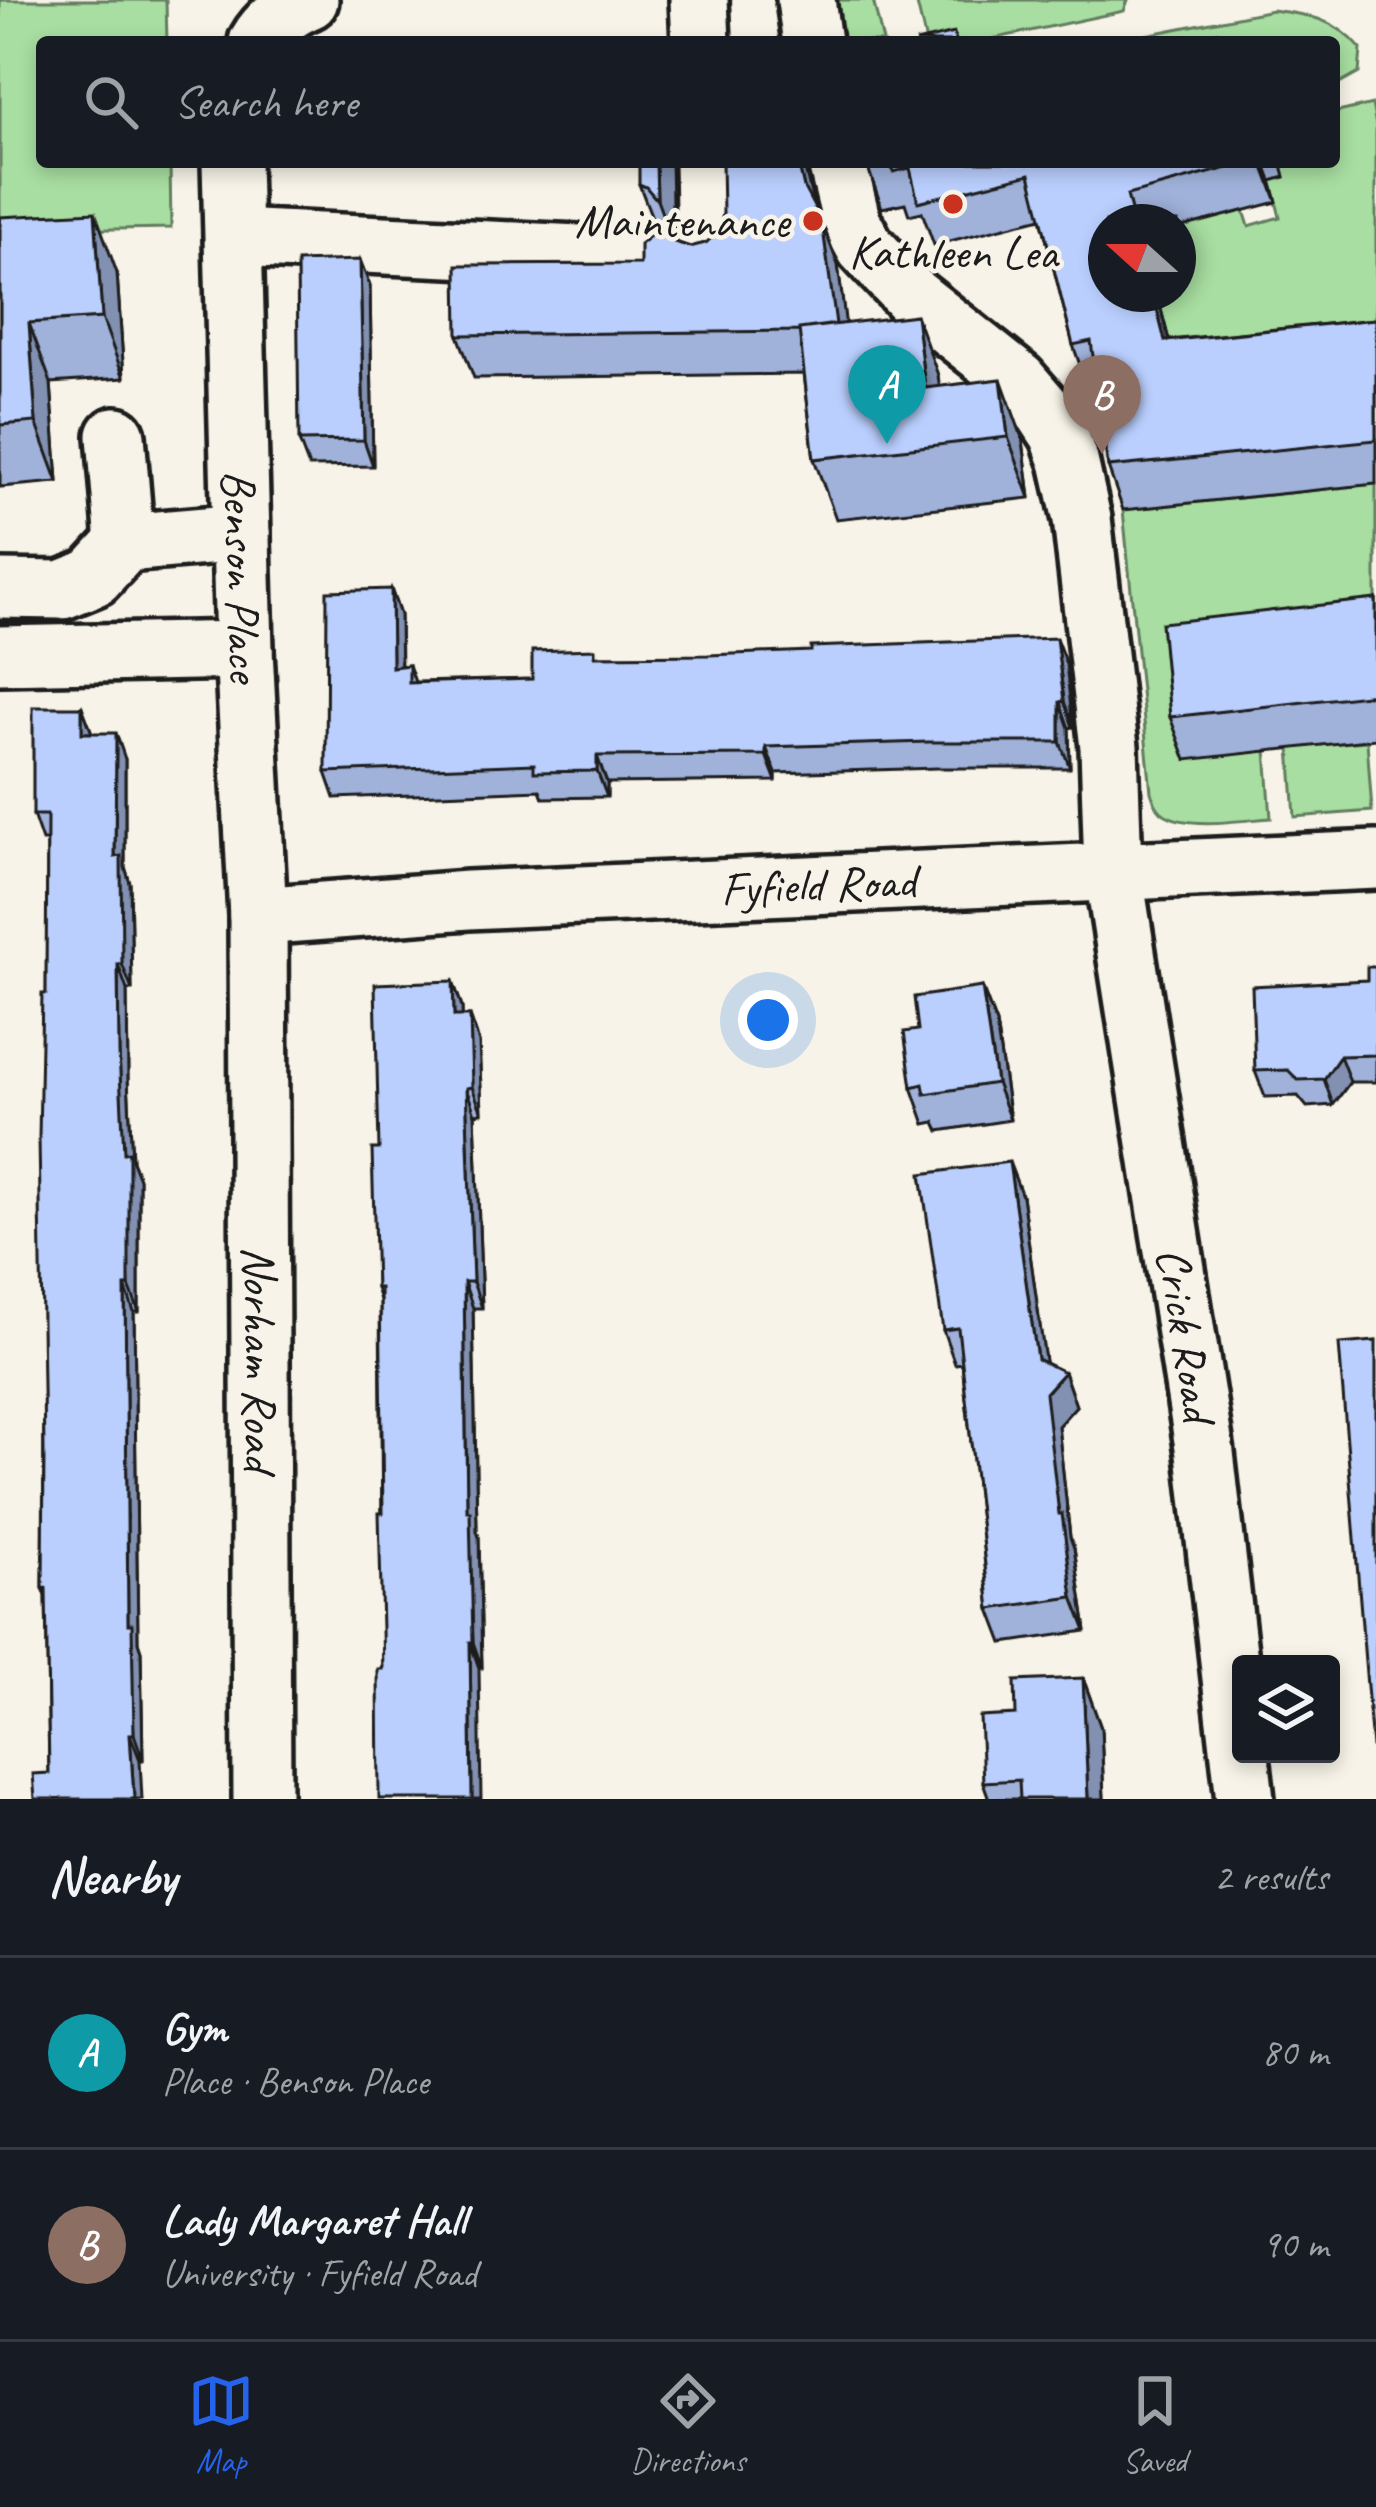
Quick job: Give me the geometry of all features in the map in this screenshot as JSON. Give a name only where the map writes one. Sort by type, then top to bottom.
[{"type":"street","points":[[263,36],[283,15],[309,0]]},
{"type":"street","points":[[699,0],[700,36]]},
{"type":"street","points":[[806,0],[811,36]]},
{"type":"street","name":"Benson Place","points":[[232,168],[244,650],[258,916]]},
{"type":"street","points":[[704,168],[706,257]]},
{"type":"street","name":"Crick Road","points":[[838,168],[852,223],[865,247],[911,296],[1018,381],[1059,434],[1070,461],[1082,519],[1109,747],[1113,870],[1205,1454],[1245,1799]]},
{"type":"street","points":[[234,238],[644,257]]},
{"type":"street","points":[[116,436],[125,543]]},
{"type":"street","points":[[0,590],[62,590],[94,578],[125,543],[241,533]]},
{"type":"street","points":[[0,655],[244,650]]},
{"type":"street","name":"Fyfield Road","points":[[258,916],[468,900],[1376,860]]},
{"type":"street","name":"Norham Road","points":[[258,916],[262,1799]]},
{"type":"green space","points":[[0,0],[166,0],[167,36],[36,36],[36,168],[170,168],[171,228],[0,231]]},
{"type":"green space","points":[[819,0],[873,0],[882,36],[828,36]]},
{"type":"green space","points":[[916,0],[1128,0],[1124,11],[1006,36],[925,36]]},
{"type":"green space","points":[[1272,10],[1310,17],[1342,31],[1361,49],[1359,73],[1340,84],[1340,36],[1140,36]]},
{"type":"green space","points":[[1372,104],[1376,126],[1376,350],[1177,373],[1162,312],[1196,312],[1196,219],[1244,211],[1249,226],[1280,217],[1271,181],[1285,177],[1283,168],[1340,168],[1340,112]]},
{"type":"green space","points":[[1376,484],[1376,644],[1266,750],[1271,818],[1203,823],[1166,815],[1151,792],[1123,510]]},
{"type":"green space","points":[[1367,741],[1372,811],[1295,817],[1290,747]]},
{"type":"building","points":[[639,168],[656,168],[657,200],[646,187],[639,184]]},
{"type":"building","points":[[722,168],[799,168],[822,222],[836,324],[799,331],[458,335],[457,265],[640,264],[640,244],[654,233],[659,220],[674,242],[690,247],[706,243],[719,231]]},
{"type":"building","points":[[910,168],[1228,168],[1127,195],[1129,204],[1088,204],[1088,312],[1158,312],[1165,341],[1376,319],[1376,440],[1108,467],[1091,341],[1073,345],[1030,174],[918,202]]},
{"type":"building","points":[[95,212],[102,318],[29,323],[36,422],[0,425],[0,217]]},
{"type":"building","points":[[360,260],[364,440],[299,441],[297,262]]},
{"type":"building","points":[[916,315],[925,388],[1001,379],[1008,437],[814,459],[799,329]]},
{"type":"building","points":[[391,589],[392,667],[409,665],[409,683],[532,679],[532,651],[708,655],[1056,638],[1064,701],[1060,702],[1060,742],[766,747],[766,755],[597,756],[597,771],[534,772],[534,764],[326,772],[327,591]]},
{"type":"building","points":[[1376,599],[1376,694],[1170,717],[1161,623]]},
{"type":"building","points":[[33,707],[82,707],[82,733],[116,733],[115,857],[121,856],[119,1053],[124,1153],[129,1152],[129,1286],[125,1286],[134,1799],[35,1799],[33,1774],[49,1773],[39,1137],[47,815],[33,815]]},
{"type":"building","points":[[1367,967],[1376,967],[1376,1055],[1340,1056],[1324,1079],[1298,1080],[1288,1070],[1255,1071],[1252,986],[1367,980]]},
{"type":"building","points":[[453,981],[454,1016],[470,1016],[472,1087],[466,1088],[473,1282],[464,1282],[472,1799],[379,1799],[378,1669],[383,1669],[379,1513],[383,1513],[380,1288],[376,1288],[372,1149],[379,1149],[375,984]]},
{"type":"building","points":[[982,987],[996,1083],[925,1094],[923,1084],[912,1087],[904,1032],[918,1030],[914,997]]},
{"type":"building","points":[[1009,1162],[1037,1359],[1064,1372],[1045,1393],[1073,1597],[990,1609],[958,1328],[943,1330],[921,1174]]},
{"type":"building","points":[[1376,1341],[1376,1747],[1372,1747],[1339,1344]]},
{"type":"building","points":[[1083,1678],[1088,1799],[1020,1799],[1019,1780],[983,1782],[980,1717],[1016,1715],[1015,1681]]},
{"type":"place","name":"Kathleen Lea","points":[[953,204]]},
{"type":"place","name":"Maintenance","points":[[813,221]]},
{"type":"place","name":"Gym","points":[[887,444]]},
{"type":"place","name":"Lady Margaret Hall","points":[[1102,454]]}]
